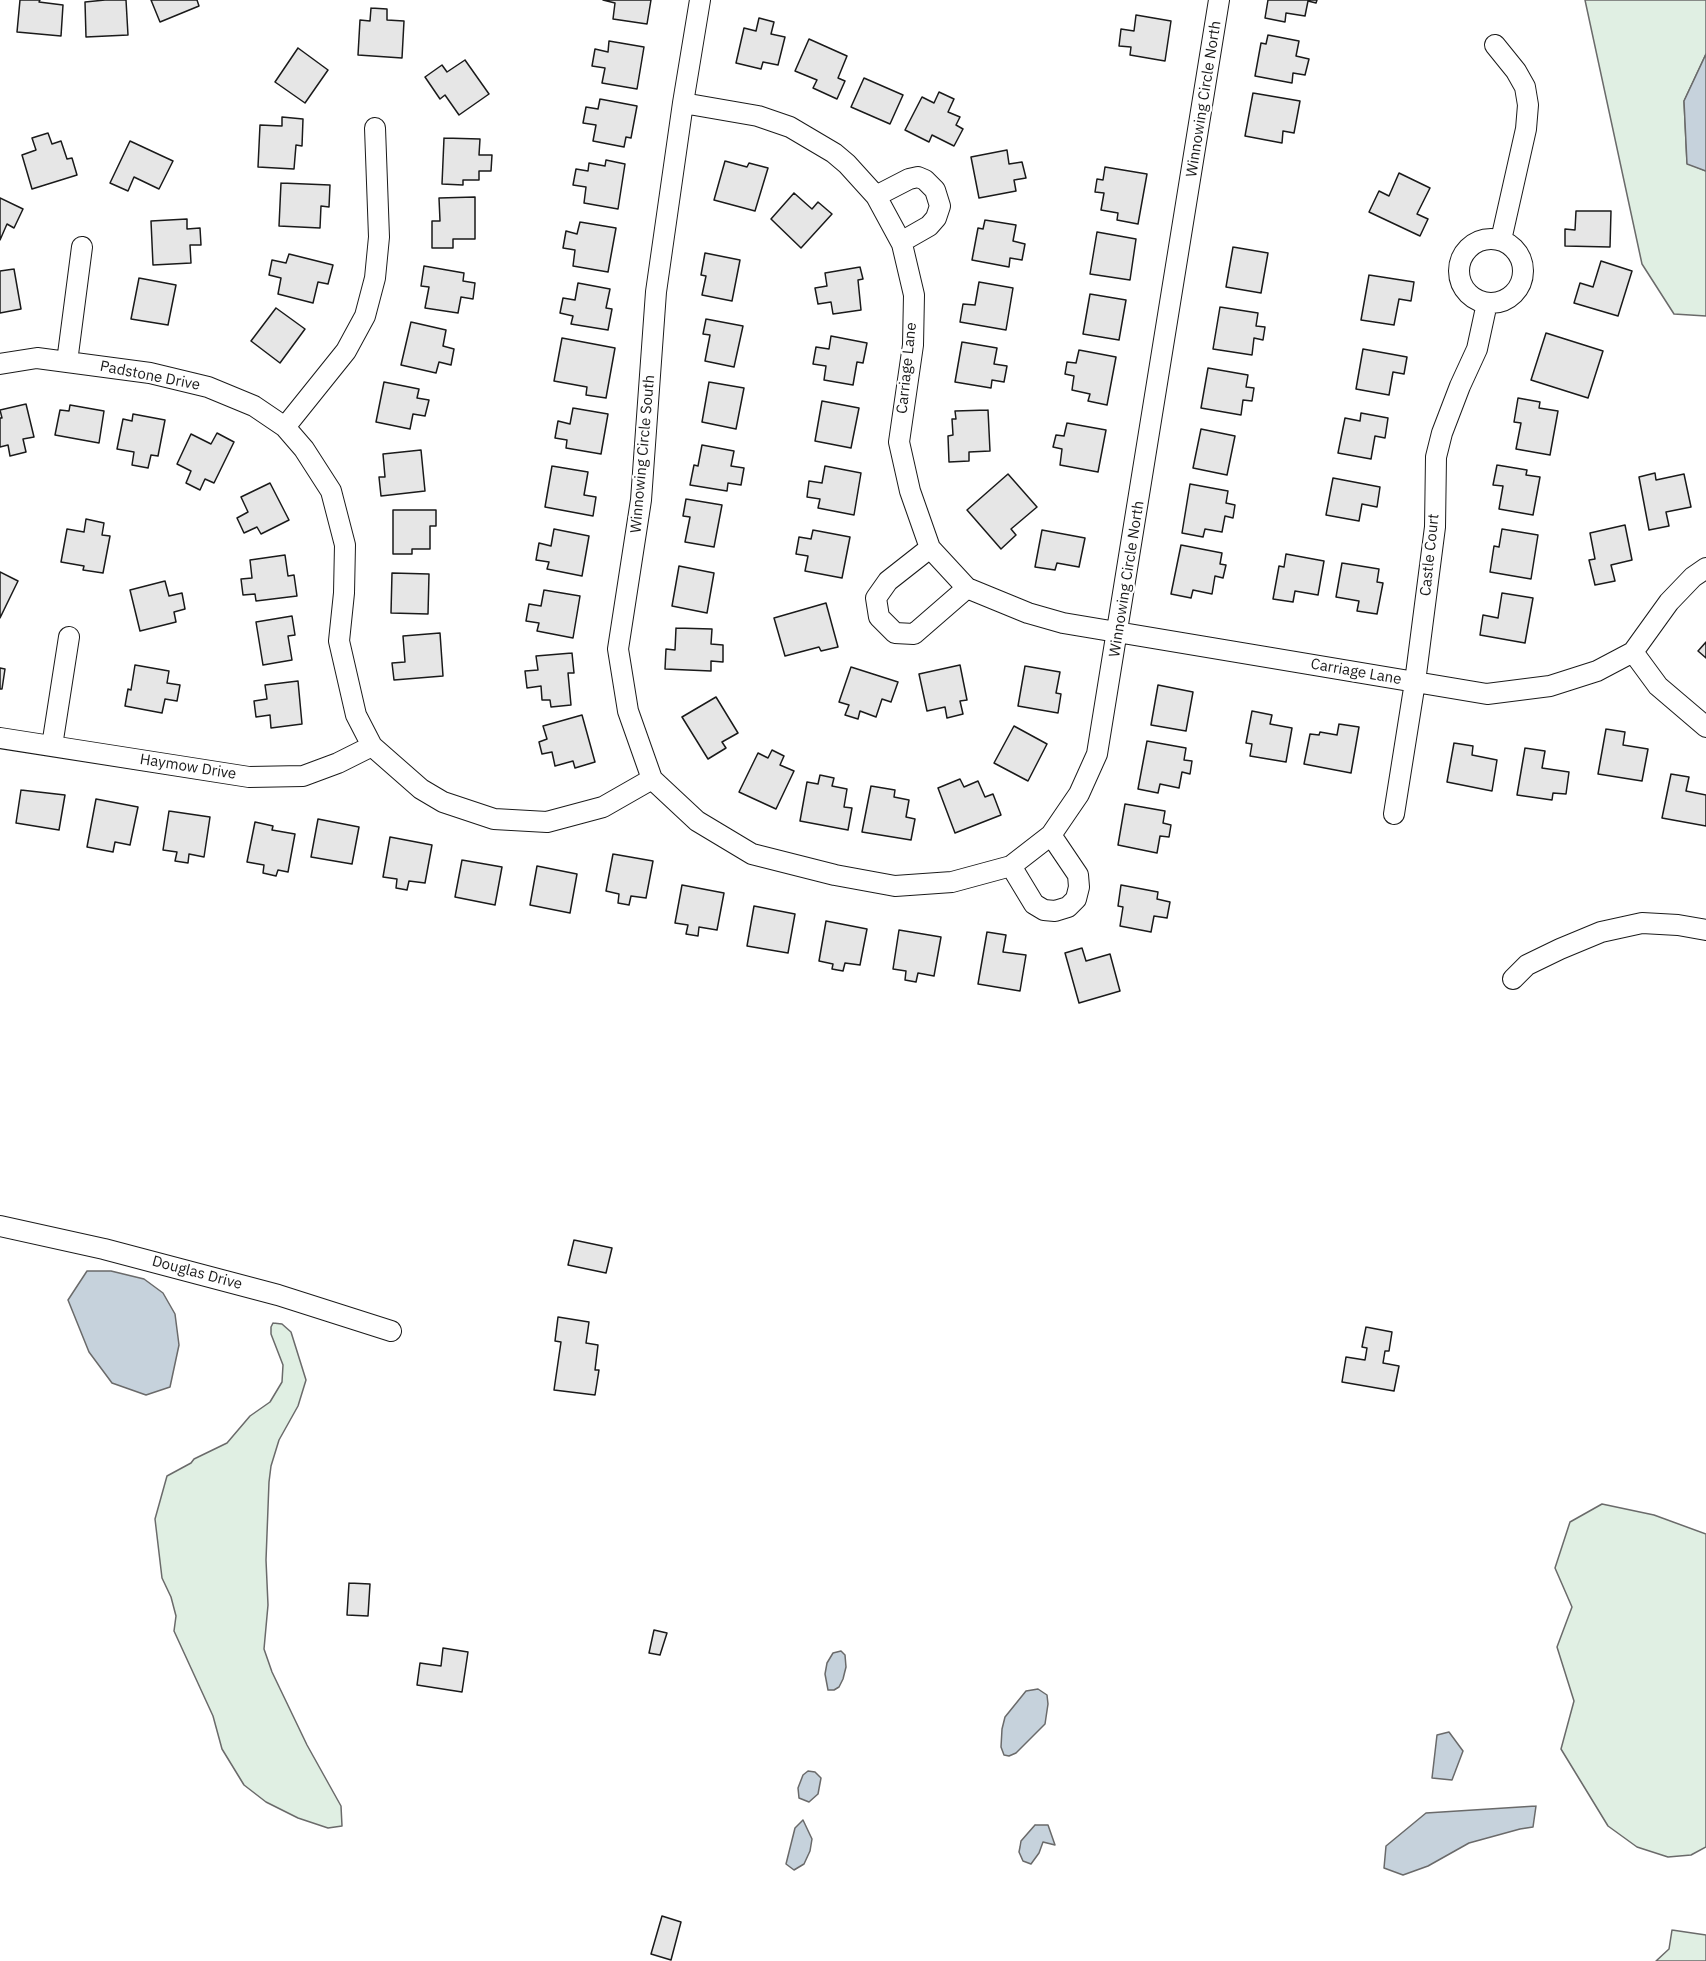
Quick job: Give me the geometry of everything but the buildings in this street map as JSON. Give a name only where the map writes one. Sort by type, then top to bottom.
[{"type":"street","name":"Winnowing Circle South","points":[[700,0],[683,103],[657,292],[641,500],[618,649],[628,711],[652,779],[697,821],[752,854]]},
{"type":"street","name":"Winnowing Circle North","points":[[752,854],[835,875],[895,886],[952,882],[1011,866],[1051,835],[1079,794],[1097,754],[1219,0]]},
{"type":"street","points":[[1495,45],[1521,79],[1528,105],[1526,129],[1501,240]]},
{"type":"street","name":"Carriage Lane","points":[[683,103],[758,116],[790,127],[834,153],[876,196],[901,242],[914,295],[913,345],[899,442],[910,491],[930,548],[967,588],[1028,614],[1063,623],[1487,694],[1550,686],[1597,671],[1633,652],[1669,602],[1693,577],[1706,568]]},
{"type":"street","points":[[285,427],[346,351],[365,316],[375,278],[379,237],[375,128]]},
{"type":"street","points":[[876,196],[909,179],[918,177],[935,190],[940,206],[936,218],[929,226],[901,242]]},
{"type":"street","points":[[1488,239],[1501,240],[1513,247],[1520,258],[1523,272],[1520,285],[1512,296],[1500,302],[1487,303],[1474,299],[1464,290],[1459,277],[1459,264],[1465,252],[1475,243],[1488,239]]},
{"type":"street","points":[[67,362],[82,247]]},
{"type":"street","name":"Castle Court","points":[[1394,814],[1415,682],[1435,527],[1436,457],[1442,433],[1477,349],[1487,303]]},
{"type":"street","name":"Padstone Drive","points":[[0,364],[37,358],[150,374],[208,387],[254,406],[285,427],[304,449],[331,492],[345,545],[344,593],[339,641],[356,715],[372,746],[421,789],[443,802],[494,819],[548,822],[603,807],[652,779]]},
{"type":"street","points":[[930,548],[888,581],[876,598],[879,617],[895,633],[914,634],[967,588]]},
{"type":"street","points":[[52,746],[69,637]]},
{"type":"street","points":[[1633,652],[1659,686],[1706,727]]},
{"type":"street","name":"Haymow Drive","points":[[0,738],[249,777],[303,776],[338,763],[372,746]]},
{"type":"street","points":[[1011,866],[1034,904],[1044,910],[1055,911],[1068,907],[1076,898],[1079,887],[1078,875],[1051,835]]},
{"type":"street","points":[[1513,979],[1527,965],[1601,932],[1642,922],[1706,930]]},
{"type":"street","name":"Douglas Drive","points":[[0,1226],[104,1249],[278,1295],[391,1331]]},
{"type":"green space","points":[[1585,0],[1706,0],[1706,54],[1684,101],[1687,163],[1706,171],[1706,316],[1674,314],[1642,264]]},
{"type":"green space","points":[[273,1323],[282,1324],[291,1332],[306,1380],[298,1406],[279,1440],[271,1466],[266,1560],[268,1605],[264,1649],[272,1672],[307,1745],[341,1806],[342,1826],[328,1828],[298,1818],[266,1802],[244,1785],[222,1749],[213,1716],[174,1631],[176,1616],[171,1597],[162,1578],[155,1519],[167,1476],[194,1459],[227,1443],[250,1416],[270,1402],[282,1382],[283,1365],[271,1334]]},
{"type":"green space","points":[[1602,1504],[1654,1515],[1706,1534],[1706,1847],[1691,1855],[1668,1857],[1637,1847],[1608,1826],[1561,1749],[1574,1701],[1557,1647],[1572,1607],[1555,1568],[1570,1522]]},
{"type":"green space","points":[[1672,1930],[1706,1935],[1706,1961],[1656,1961],[1669,1949]]},
{"type":"shaded area","points":[[1706,54],[1706,171],[1687,164],[1684,101]]},
{"type":"shaded area","points":[[87,1271],[111,1271],[144,1279],[163,1293],[175,1314],[179,1345],[170,1387],[146,1395],[112,1383],[89,1352],[68,1300]]},
{"type":"shaded area","points":[[841,1651],[845,1655],[846,1667],[843,1679],[839,1687],[828,1690],[825,1674],[827,1663],[833,1653]]},
{"type":"shaded area","points":[[1038,1689],[1047,1695],[1045,1724],[1016,1753],[1009,1756],[1004,1755],[1001,1747],[1005,1717],[1026,1691]]},
{"type":"shaded area","points":[[1449,1732],[1463,1751],[1452,1780],[1432,1778],[1437,1735]]},
{"type":"shaded area","points":[[808,1771],[815,1772],[821,1778],[818,1794],[809,1802],[799,1798],[798,1788],[803,1775]]},
{"type":"shaded area","points":[[1536,1806],[1533,1827],[1469,1843],[1428,1866],[1403,1875],[1384,1868],[1386,1846],[1426,1813]]},
{"type":"shaded area","points":[[803,1820],[812,1839],[810,1851],[804,1864],[794,1870],[786,1864],[795,1828]]},
{"type":"shaded area","points":[[1035,1825],[1048,1825],[1055,1845],[1043,1842],[1031,1864],[1023,1861],[1019,1852],[1021,1841]]}]
